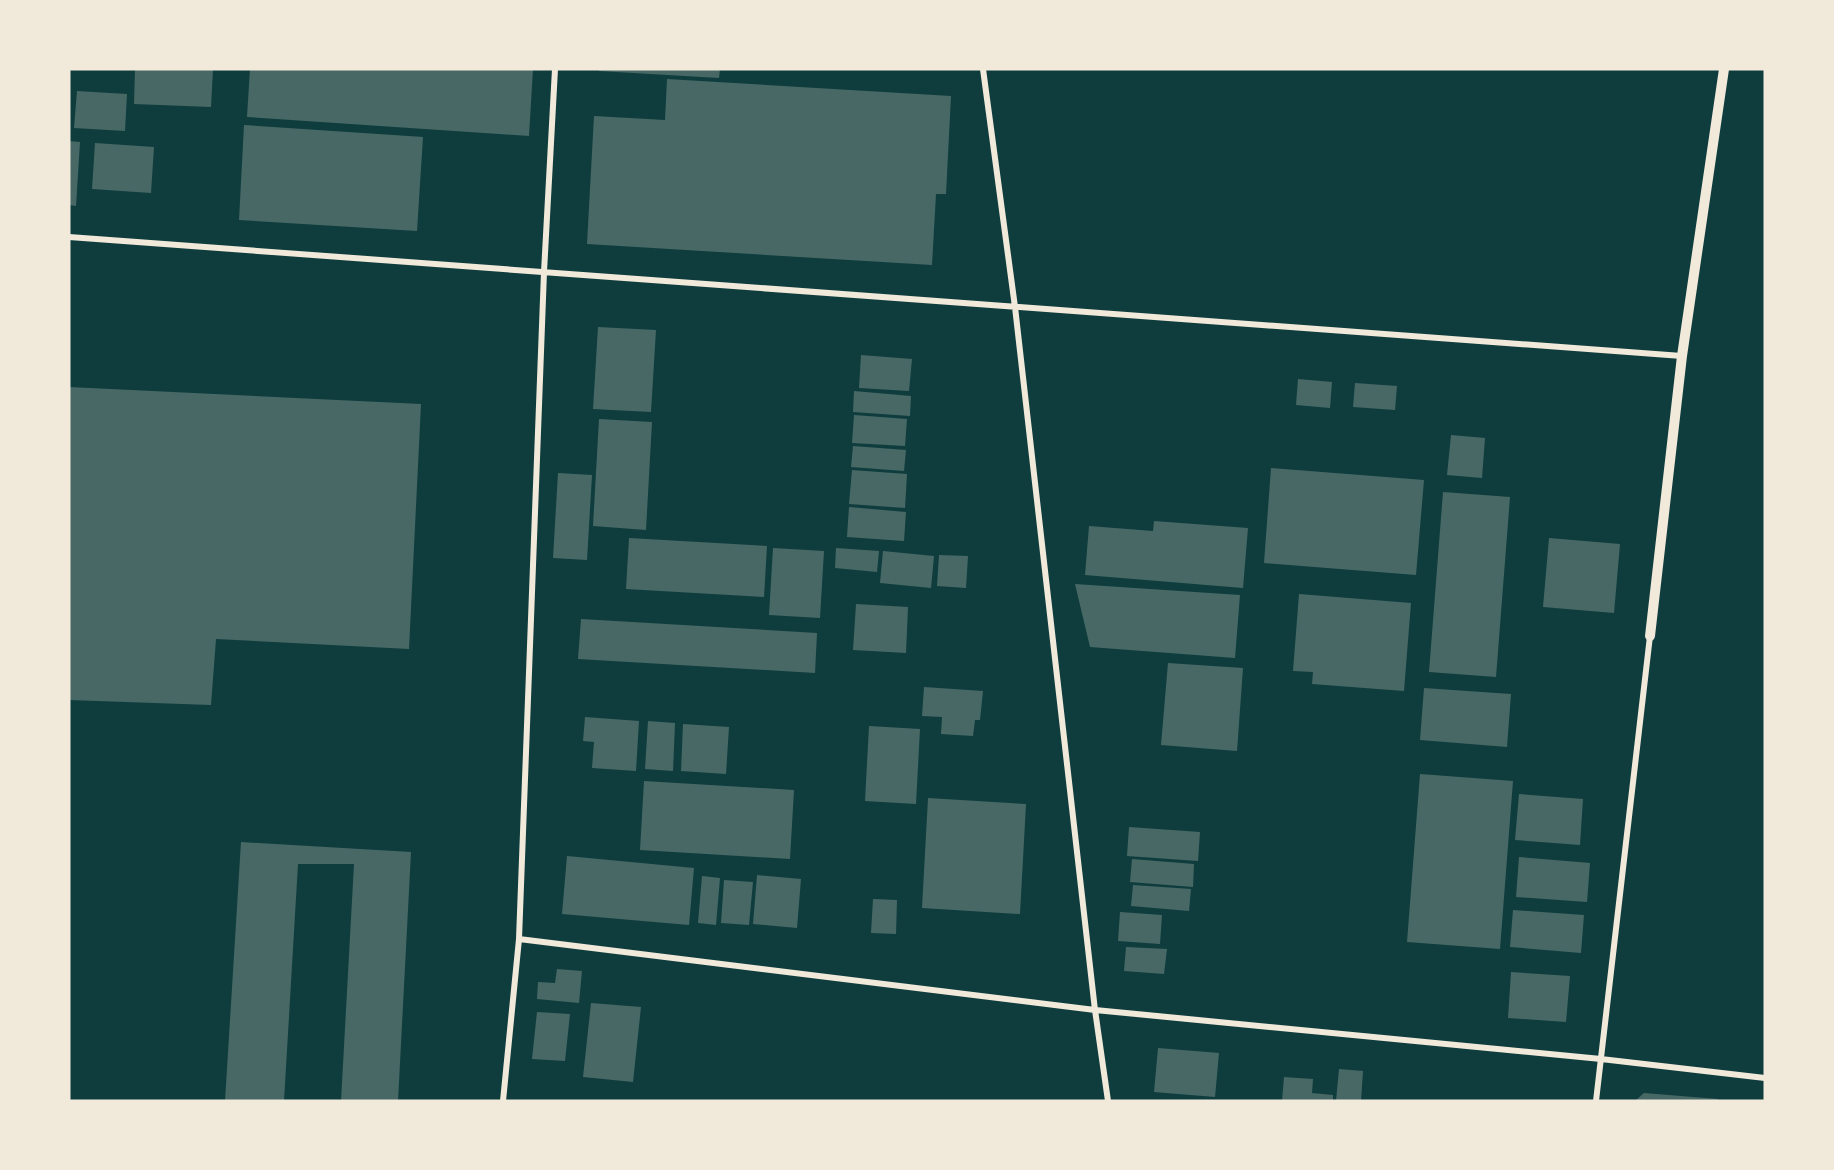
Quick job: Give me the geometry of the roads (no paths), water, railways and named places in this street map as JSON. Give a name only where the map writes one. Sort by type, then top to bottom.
[{"type":"street","points":[[503,1101],[519,939],[544,272],[555,69]]},
{"type":"street","points":[[984,69],[1015,307],[1095,1010],[1108,1101]]},
{"type":"street","points":[[1596,1101],[1682,356],[1724,69]]},
{"type":"street","points":[[69,237],[1682,356]]},
{"type":"street","points":[[519,939],[1095,1010],[1601,1059],[1765,1078]]}]
